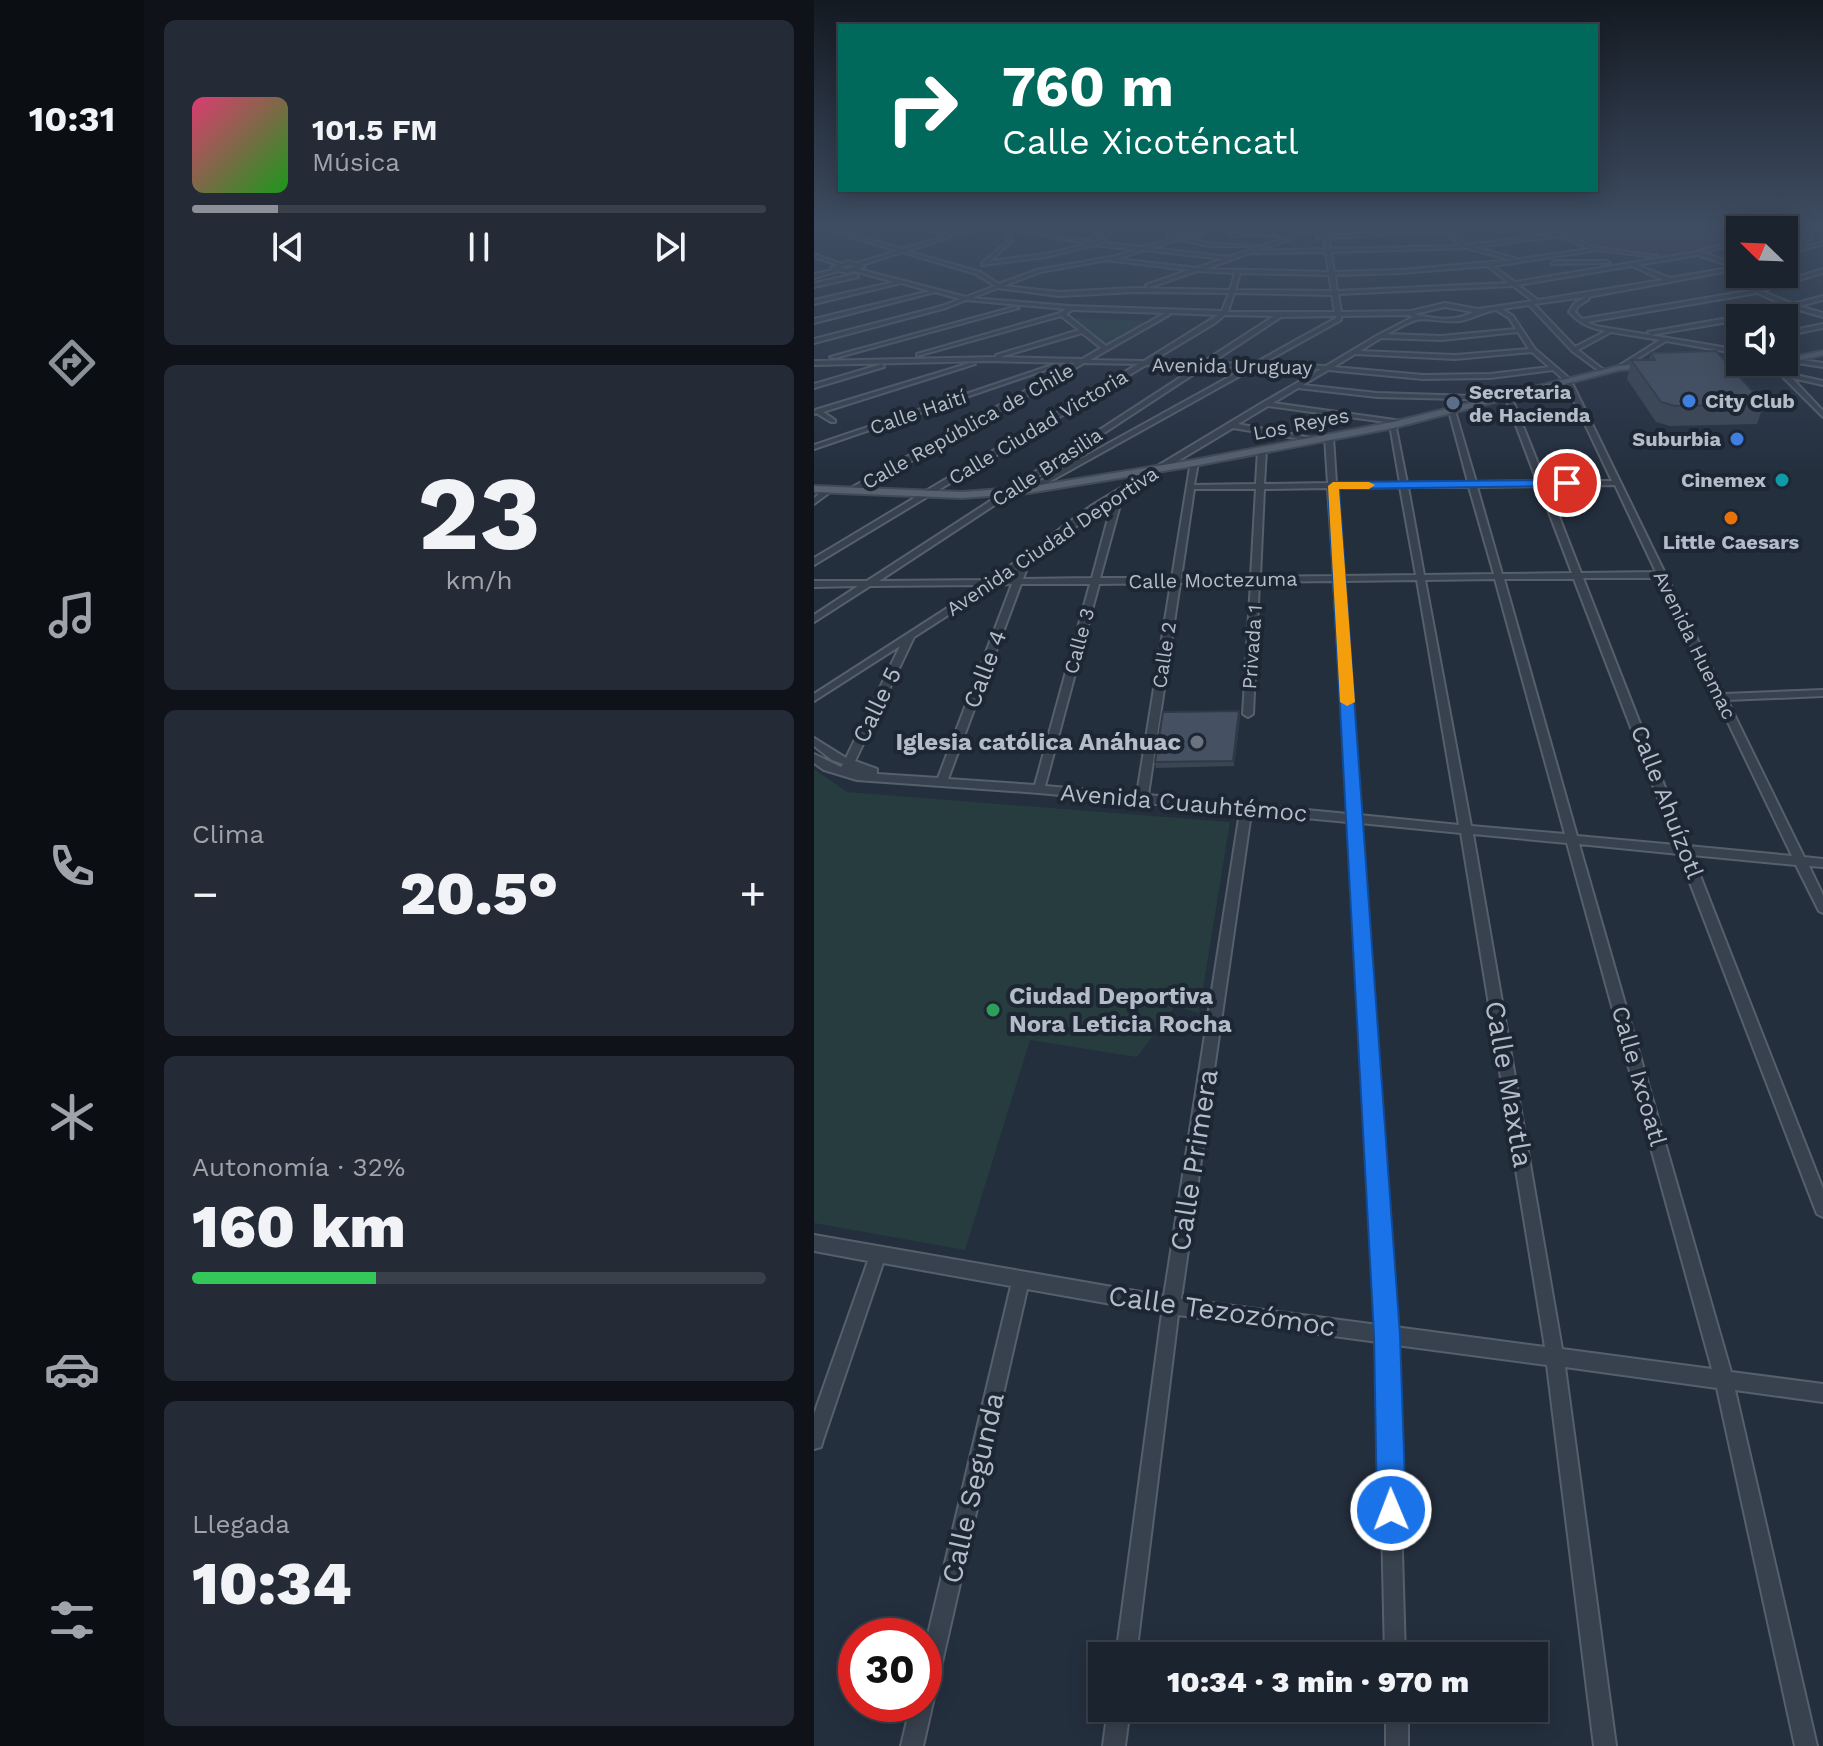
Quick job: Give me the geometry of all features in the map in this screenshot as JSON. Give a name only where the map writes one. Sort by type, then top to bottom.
[{"type":"main road","points":[[1798,361],[1823,353]]},
{"type":"main road","name":"Los Reyes","points":[[815,490],[929,494],[1028,490],[1194,463],[1398,424],[1619,368],[1658,365]]},
{"type":"main road","points":[[1687,365],[1726,365]]},
{"type":"street","points":[[814,321],[856,310]]},
{"type":"street","points":[[814,341],[928,310]]},
{"type":"street","points":[[814,362],[1007,310]]},
{"type":"street","points":[[814,386],[1067,310]]},
{"type":"street","points":[[1111,310],[1168,314],[1413,315],[1461,319],[1478,311]]},
{"type":"street","points":[[1028,490],[1336,321],[1339,310]]},
{"type":"street","points":[[1413,315],[1426,310]]},
{"type":"street","points":[[1474,310],[1481,310]]},
{"type":"street","name":"Avenida Huemac","points":[[1500,310],[1521,330],[1533,350],[1567,382],[1823,908]]},
{"type":"street","points":[[1541,310],[1574,350],[1603,372]]},
{"type":"street","points":[[1573,310],[1581,321],[1609,331],[1726,349]]},
{"type":"street","points":[[1581,321],[1643,310]]},
{"type":"street","points":[[1062,314],[1106,349]]},
{"type":"street","name":"Calle República de Chile","points":[[852,491],[1168,314]]},
{"type":"street","name":"Calle Ciudad Victoria","points":[[814,562],[1223,314]]},
{"type":"street","name":"Calle Brasilia","points":[[814,619],[1280,315]]},
{"type":"street","name":"Avenida Ciudad Deportiva","points":[[814,690],[981,582],[1062,522],[1143,471],[1413,315]]},
{"type":"street","points":[[1637,335],[1726,319]]},
{"type":"street","points":[[1798,331],[1823,326]]},
{"type":"street","points":[[1377,335],[1441,338],[1521,330]]},
{"type":"street","points":[[816,411],[1083,331]]},
{"type":"street","points":[[1574,350],[1609,331]]},
{"type":"street","points":[[1619,368],[1664,340]]},
{"type":"street","points":[[1714,347],[1726,345]]},
{"type":"street","points":[[1350,351],[1455,357],[1533,350]]},
{"type":"street","name":"Avenida Uruguay","points":[[814,362],[988,359],[1323,367],[1395,376],[1460,377],[1554,368]]},
{"type":"street","name":"Calle Haití","points":[[814,447],[1067,362]]},
{"type":"street","points":[[1798,366],[1823,365]]},
{"type":"street","points":[[1798,372],[1823,383]]},
{"type":"street","points":[[1792,376],[1823,415]]},
{"type":"street","points":[[1794,376],[1823,407]]},
{"type":"street","points":[[1293,386],[1409,397],[1505,397]]},
{"type":"street","name":"Calle Ahuízotl","points":[[1505,397],[1543,483],[1823,1209]]},
{"type":"street","points":[[1262,404],[1398,424]]},
{"type":"street","points":[[816,411],[833,421]]},
{"type":"street","name":"Calle Ixcoatl","points":[[1452,411],[1724,1380],[1806,1746]]},
{"type":"street","points":[[1228,424],[1324,438],[1333,486],[1387,1335],[1395,1642]]},
{"type":"street","name":"Avenida Ciudad Deportiva","points":[[814,698],[993,582],[1119,493],[1228,424]]},
{"type":"street","name":"Calle Maxtla","points":[[1398,424],[1404,485],[1555,1357],[1605,1746]]},
{"type":"street","name":"Privada 1","points":[[1248,714],[1262,450]]},
{"type":"street","name":"Calle 2","points":[[1142,798],[1194,463]]},
{"type":"street","points":[[1191,487],[1616,483]]},
{"type":"street","points":[[814,502],[829,490]]},
{"type":"street","name":"Calle 3","points":[[1039,789],[1119,493]]},
{"type":"street","name":"Calle 4","points":[[942,781],[1027,556]]},
{"type":"street","name":"Calle Moctezuma","points":[[814,584],[1661,575]]},
{"type":"street","name":"Calle 5","points":[[846,768],[910,636]]},
{"type":"street","points":[[1720,697],[1823,693]]},
{"type":"street","points":[[814,741],[846,768]]},
{"type":"street","points":[[814,758],[846,768]]},
{"type":"street","name":"Avenida Cuauhtémoc","points":[[846,768],[880,775],[1823,863]]},
{"type":"street","name":"Calle Primera","points":[[1128,1642],[1171,1306],[1246,808]]},
{"type":"street","name":"Calle Tezozómoc","points":[[814,1243],[1171,1306],[1823,1393]]},
{"type":"street","points":[[814,1440],[878,1254]]},
{"type":"street","name":"Calle Segunda","points":[[942,1619],[1021,1279]]},
{"type":"street","points":[[912,1746],[918,1722]]},
{"type":"street","points":[[1114,1746],[1117,1722]]},
{"type":"street","points":[[1397,1722],[1397,1746]]},
{"type":"green space","points":[[1072,318],[1152,321],[1107,345]]},
{"type":"green space","name":"Ciudad Deportiva Nora Leticia Rocha","points":[[814,769],[847,792],[1230,822],[1199,1013],[1175,1006],[1137,1057],[1030,1040],[965,1250],[814,1223]]},
{"type":"building","points":[[1716,351],[1726,362],[1726,376],[1739,376],[1764,404],[1675,406],[1661,402],[1631,360],[1655,360],[1651,353]]},
{"type":"building","points":[[1239,711],[1233,761],[1155,762],[1163,712]]},
{"type":"slow traffic","points":[[1347,702],[1333,486],[1369,485]]},
{"type":"place","name":"City Club","points":[[1689,401]]},
{"type":"place","name":"Secretaria de Hacienda","points":[[1453,403]]},
{"type":"place","name":"Suburbia","points":[[1737,439]]},
{"type":"place","name":"Cinemex","points":[[1782,480]]},
{"type":"place","name":"Little Caesars","points":[[1731,518]]},
{"type":"place","name":"Iglesia católica Anáhuac","points":[[1197,742]]},
{"type":"place","name":"Ciudad Deportiva Nora Leticia Rocha","points":[[993,1010]]},
{"type":"route","points":[[1391,1510],[1387,1335],[1333,486],[1567,483]]}]
